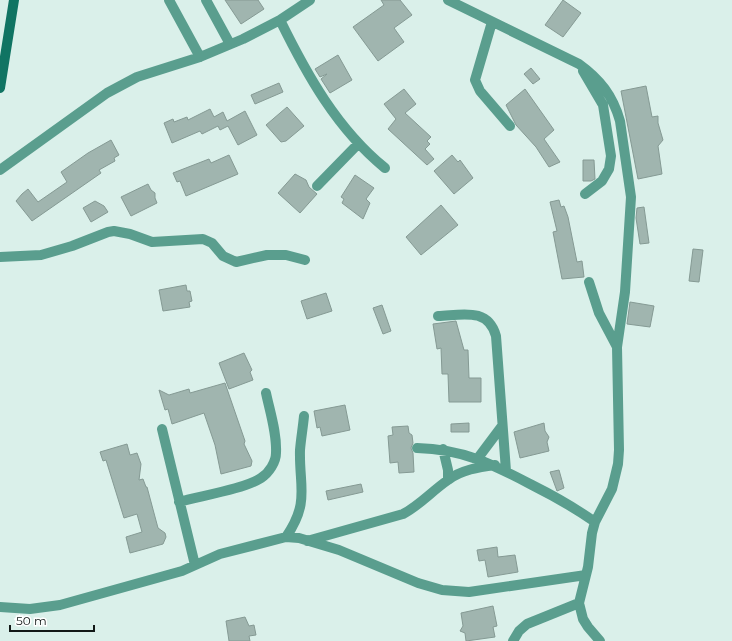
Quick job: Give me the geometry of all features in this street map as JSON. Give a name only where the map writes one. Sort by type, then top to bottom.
[{"type":"street","points":[[0,88],[14,0]]},
{"type":"street","points":[[169,0],[200,57]]},
{"type":"street","points":[[206,0],[230,44]]},
{"type":"street","points":[[0,170],[107,92],[137,78],[200,57],[230,44],[280,20],[310,0]]},
{"type":"street","points":[[448,0],[579,64],[602,84],[617,110],[630,177],[631,212],[626,284],[617,347],[618,464],[612,489],[595,522],[586,575],[579,604],[583,619],[600,641]]},
{"type":"street","points":[[280,20],[302,63],[328,105],[358,144],[385,168]]},
{"type":"street","points":[[492,22],[475,80],[480,91],[510,126]]},
{"type":"street","points":[[579,64],[601,100],[611,156],[609,168],[602,181],[585,194]]},
{"type":"street","points":[[317,186],[358,144]]},
{"type":"street","points":[[0,257],[40,255],[72,246],[114,231],[130,234],[152,242],[203,240],[212,243],[223,256],[236,262],[267,255],[286,255],[304,260]]},
{"type":"street","points":[[589,282],[599,313],[617,347]]},
{"type":"street","points":[[438,316],[477,314],[484,317],[494,328],[506,471]]},
{"type":"street","points":[[179,502],[250,484],[262,478],[272,467],[276,454],[276,440],[266,393]]},
{"type":"street","points":[[286,537],[296,520],[302,500],[300,450],[304,416]]},
{"type":"street","points":[[478,458],[502,426]]},
{"type":"street","points":[[162,429],[195,566]]},
{"type":"street","points":[[417,448],[443,449],[478,458],[495,465],[567,503],[595,522]]},
{"type":"street","points":[[443,449],[448,470],[448,480]]},
{"type":"street","points":[[306,541],[403,514],[413,508],[448,480],[475,468],[495,465]]},
{"type":"street","points":[[0,607],[30,609],[60,605],[195,566],[220,554],[286,537],[306,541],[352,555],[430,587],[456,592],[469,592],[586,575]]},
{"type":"street","points":[[513,641],[519,631],[527,624],[579,604]]},
{"type":"building","points":[[225,0],[258,0],[264,9],[241,24]]},
{"type":"building","points":[[381,0],[400,0],[412,15],[394,28],[404,42],[378,61],[353,27],[384,5]]},
{"type":"building","points":[[563,0],[581,13],[563,37],[545,25]]},
{"type":"building","points":[[338,55],[352,80],[330,93],[321,79],[327,74],[320,77],[315,69]]},
{"type":"building","points":[[531,68],[540,79],[533,84],[524,74]]},
{"type":"building","points":[[279,83],[283,92],[255,104],[251,95]]},
{"type":"building","points":[[646,86],[652,117],[658,116],[658,123],[663,140],[658,146],[662,174],[638,179],[621,91]]},
{"type":"building","points":[[404,89],[416,104],[405,113],[431,137],[427,141],[430,144],[425,149],[434,159],[427,165],[388,129],[396,119],[384,104]]},
{"type":"building","points":[[525,89],[554,130],[544,139],[560,162],[549,167],[536,147],[516,125],[506,105]]},
{"type":"building","points":[[287,107],[304,126],[286,141],[281,142],[266,125]]},
{"type":"building","points":[[210,109],[214,117],[223,112],[227,121],[245,111],[257,135],[238,145],[228,126],[220,130],[218,126],[202,134],[200,131],[172,143],[164,123],[173,119],[174,122],[187,117],[188,120]]},
{"type":"building","points":[[111,140],[119,155],[114,158],[115,161],[99,170],[101,173],[32,221],[16,201],[22,194],[28,189],[38,202],[67,182],[61,172],[88,153]]},
{"type":"building","points":[[229,155],[238,174],[186,196],[180,181],[177,182],[173,173],[209,159],[211,163]]},
{"type":"building","points":[[452,155],[458,162],[460,160],[473,178],[454,194],[434,171]]},
{"type":"building","points":[[583,160],[594,160],[595,179],[591,181],[583,181]]},
{"type":"building","points":[[295,174],[306,180],[309,187],[317,194],[300,213],[278,193]]},
{"type":"building","points":[[355,175],[374,188],[366,199],[370,203],[363,219],[342,203],[344,199],[341,197]]},
{"type":"building","points":[[148,184],[151,190],[155,193],[157,203],[131,216],[121,197]]},
{"type":"building","points":[[559,200],[561,207],[564,206],[568,217],[577,262],[582,261],[584,277],[562,279],[553,232],[557,231],[550,202]]},
{"type":"building","points":[[95,201],[104,206],[108,212],[91,222],[83,208]]},
{"type":"building","points":[[441,205],[458,225],[421,255],[406,237]]},
{"type":"building","points":[[644,207],[649,243],[640,244],[636,218],[637,208]]},
{"type":"building","points":[[693,249],[703,250],[699,282],[689,281]]},
{"type":"building","points":[[186,285],[187,291],[190,291],[192,301],[189,302],[190,307],[163,311],[159,290]]},
{"type":"building","points":[[326,293],[332,311],[307,319],[301,301]]},
{"type":"building","points":[[630,302],[654,306],[650,327],[627,324]]},
{"type":"building","points":[[382,305],[391,331],[383,334],[373,308]]},
{"type":"building","points":[[456,321],[464,350],[468,350],[469,378],[481,378],[481,402],[449,402],[448,374],[442,374],[441,348],[437,349],[433,324]]},
{"type":"building","points":[[244,353],[252,370],[250,372],[253,380],[229,389],[219,363]]},
{"type":"building","points":[[225,383],[245,441],[244,444],[252,461],[251,466],[221,474],[215,445],[204,413],[172,424],[168,409],[165,410],[159,390],[169,395],[189,389],[190,393]]},
{"type":"building","points":[[345,405],[350,430],[322,436],[320,427],[317,428],[314,411]]},
{"type":"building","points":[[469,423],[469,432],[451,432],[451,424]]},
{"type":"building","points":[[544,423],[545,431],[549,437],[547,442],[549,451],[520,458],[514,432]]},
{"type":"building","points":[[408,426],[409,433],[412,435],[413,443],[411,448],[413,453],[414,472],[399,473],[398,462],[390,463],[388,436],[393,435],[392,427]]},
{"type":"building","points":[[127,444],[130,455],[137,453],[141,464],[139,480],[143,479],[147,487],[158,528],[165,533],[166,537],[163,544],[130,553],[126,537],[142,532],[137,514],[124,518],[106,460],[103,461],[100,452]]},
{"type":"building","points":[[559,470],[564,488],[557,491],[550,472]]},
{"type":"building","points":[[361,484],[363,492],[328,500],[326,491]]},
{"type":"building","points":[[497,547],[498,557],[515,555],[518,572],[488,577],[485,560],[479,561],[477,550]]},
{"type":"building","points":[[493,606],[497,626],[493,627],[495,637],[466,641],[465,633],[460,631],[463,626],[461,613]]},
{"type":"building","points":[[245,617],[249,626],[254,625],[256,635],[249,636],[250,641],[229,641],[226,621]]}]
